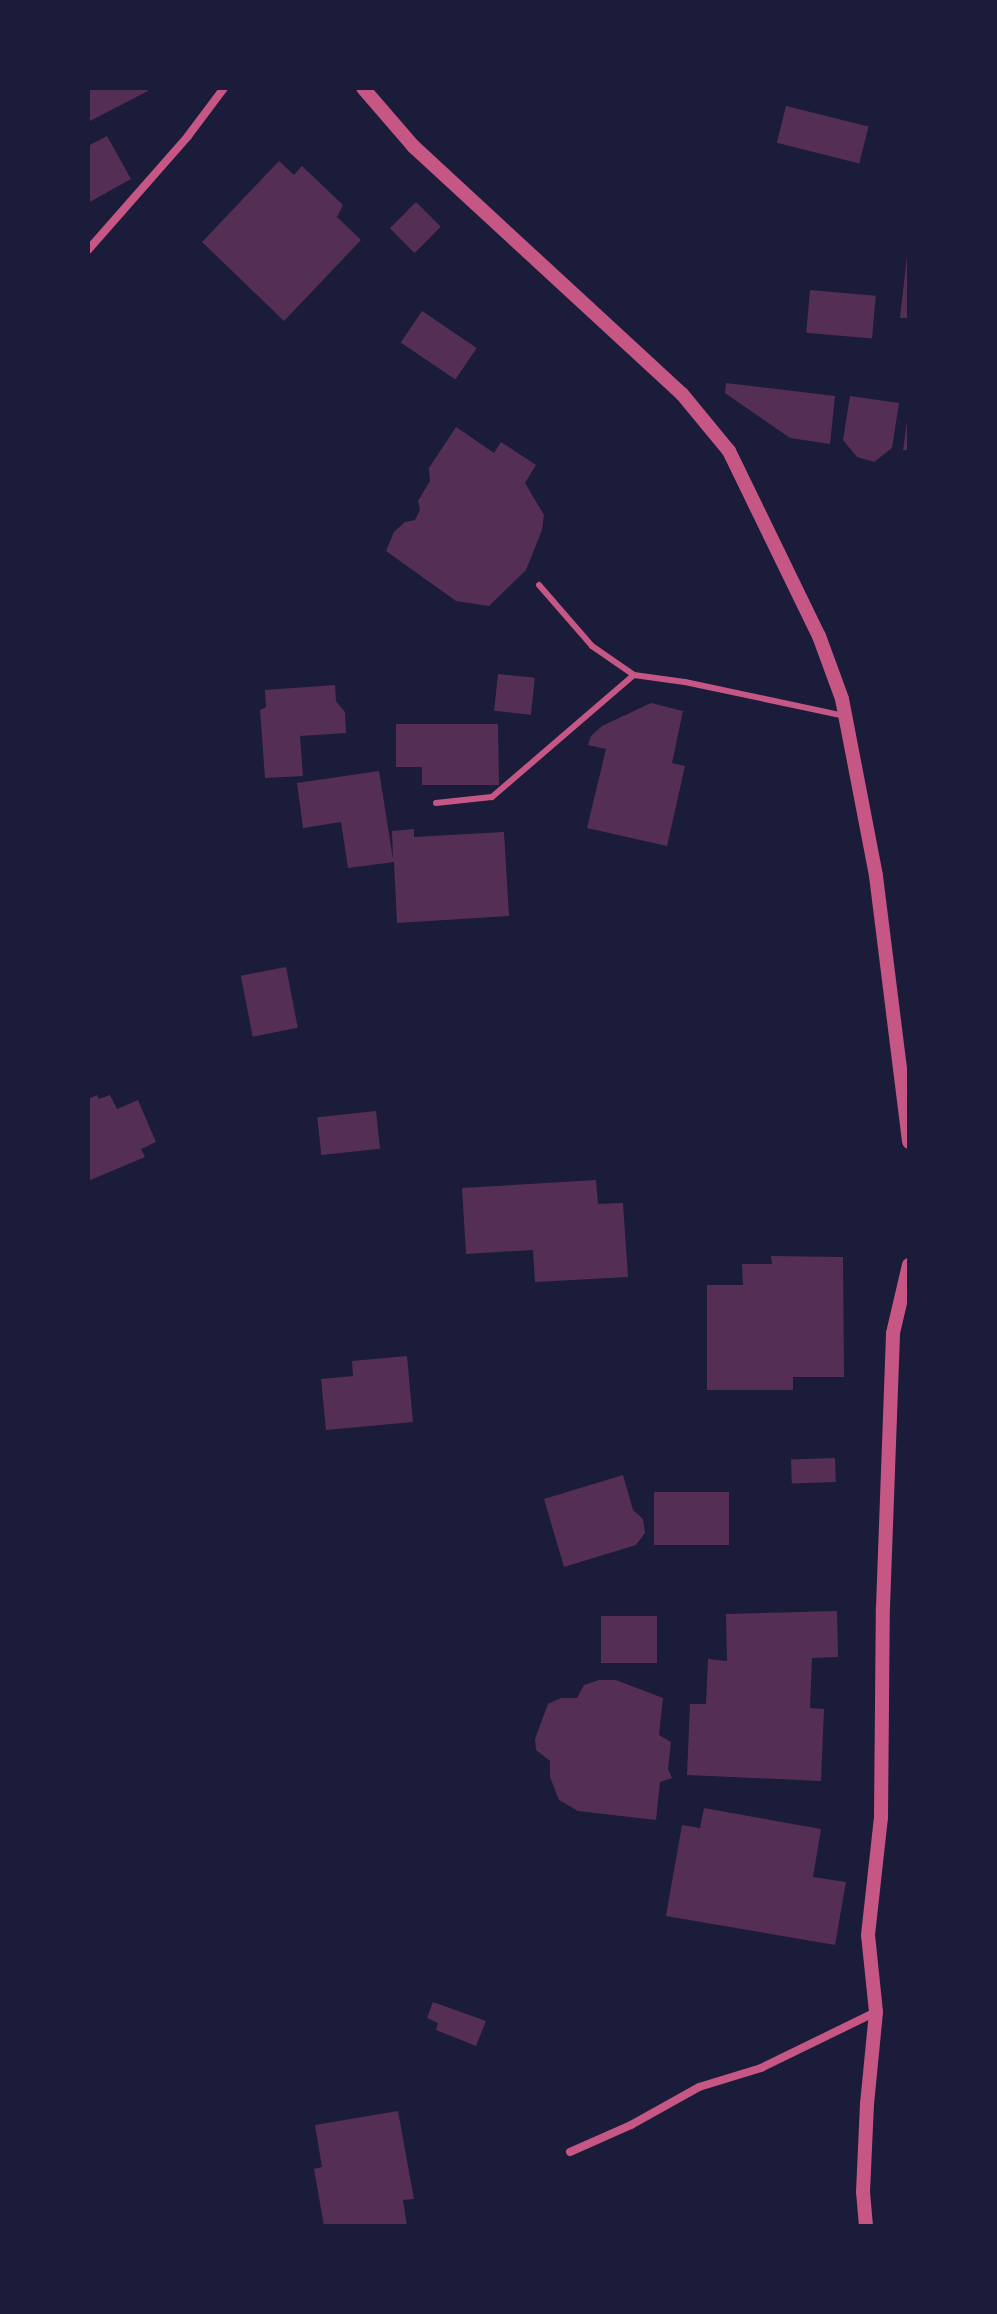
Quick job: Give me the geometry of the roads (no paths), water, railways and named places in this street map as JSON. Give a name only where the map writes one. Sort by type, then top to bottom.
[{"type":"street","points":[[88,250],[188,136],[224,88]]},
{"type":"street","points":[[363,88],[423,156],[682,394],[729,451],[819,636],[845,716],[876,876],[909,1142]]},
{"type":"street","points":[[866,2226],[863,2192],[867,2104],[876,2012],[868,1935],[881,1818],[883,1607],[893,1333],[909,1265]]},
{"type":"street","points":[[570,2152],[631,2125],[699,2087],[761,2068],[876,2012]]},
{"type":"lane","points":[[539,585],[592,646],[634,675],[685,682],[845,716]]},
{"type":"lane","points":[[436,803],[492,797],[634,675]]}]
